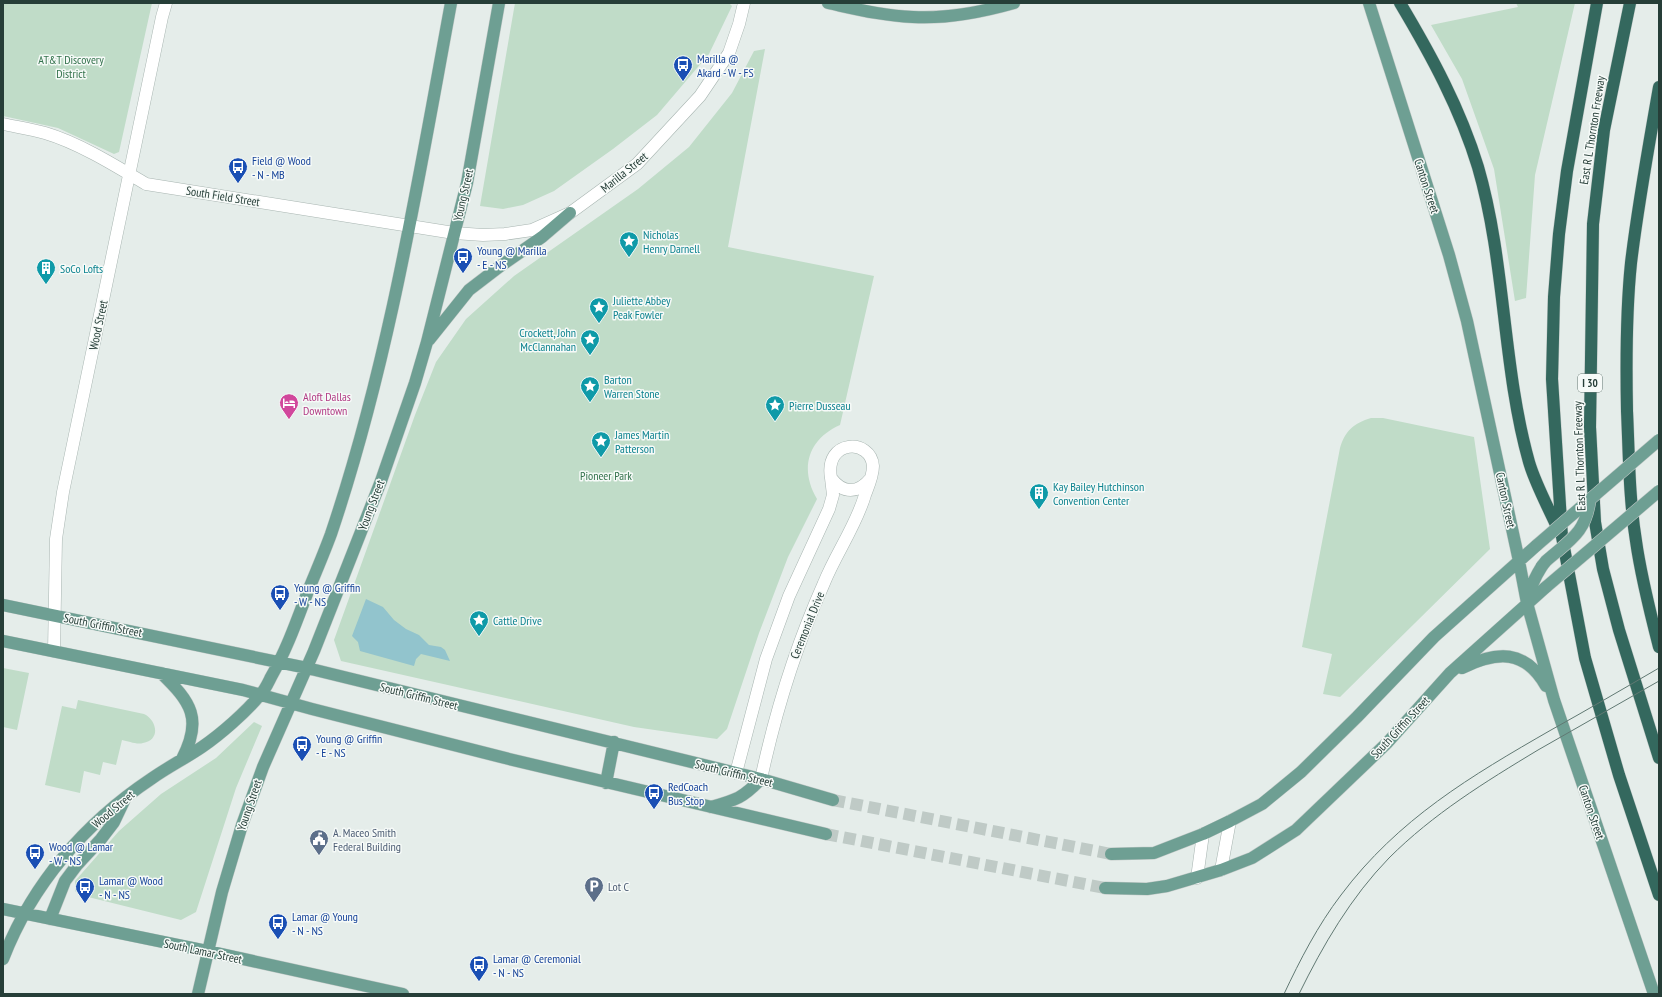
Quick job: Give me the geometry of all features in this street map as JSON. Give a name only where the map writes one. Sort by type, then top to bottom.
[{"type":"highway","points":[[1400,3],[1425,45],[1453,100],[1478,167],[1494,237],[1514,388],[1530,463],[1562,537]]},
{"type":"highway","points":[[1597,3],[1567,171],[1558,234],[1552,379],[1562,537],[1585,658],[1619,775],[1659,896]]},
{"type":"highway","name":"East R L Thornton Freeway","points":[[1630,3],[1604,130],[1593,224],[1590,427],[1595,522],[1604,569],[1619,630],[1659,758]]},
{"type":"highway","points":[[1659,87],[1631,264],[1627,322],[1626,376],[1629,467],[1635,539],[1647,602],[1659,647]]},
{"type":"main road","points":[[262,694],[280,662],[330,536],[355,457],[375,384],[410,226],[451,3]]},
{"type":"main road","name":"Young Street","points":[[198,994],[222,892],[242,825],[263,767],[307,668],[381,481],[427,342],[467,183],[499,3]]},
{"type":"main road","points":[[828,3],[875,13],[913,17],[944,16],[989,10],[1014,3]]},
{"type":"main road","name":"Canton Street","points":[[1369,3],[1449,255],[1467,321],[1527,603],[1554,700],[1654,994]]},
{"type":"main road","points":[[427,342],[470,290],[498,266],[542,237],[570,213]]},
{"type":"main road","points":[[1111,854],[1154,853],[1203,834],[1262,804],[1300,772],[1434,637],[1537,545],[1659,440]]},
{"type":"main road","name":"South Griffin Street","points":[[1105,888],[1146,889],[1167,886],[1197,878],[1252,858],[1296,830],[1387,744],[1450,673],[1527,603],[1659,491]]},
{"type":"main road","points":[[1527,603],[1530,588],[1542,566],[1578,533],[1585,523],[1590,499]]},
{"type":"main road","name":"South Griffin Street","points":[[3,604],[307,668],[614,742],[761,779],[833,800]]},
{"type":"main road","points":[[3,642],[54,651],[262,694],[291,703],[606,783],[826,834]]},
{"type":"main road","points":[[1450,673],[1476,661],[1494,656],[1515,656],[1528,663],[1541,677],[1554,700]]},
{"type":"main road","points":[[162,673],[178,689],[186,701],[192,715],[193,730],[190,744],[182,760]]},
{"type":"main road","name":"Wood Street","points":[[3,958],[24,914],[52,870],[92,825],[152,778],[205,745],[262,694]]},
{"type":"main road","points":[[606,783],[614,742]]},
{"type":"main road","points":[[710,807],[737,800],[751,790],[761,779]]},
{"type":"main road","points":[[50,919],[65,881],[114,822],[126,797]]},
{"type":"main road","name":"South Lamar Street","points":[[3,909],[207,951],[403,994]]},
{"type":"street","name":"Wood Street","points":[[54,651],[56,539],[63,492],[166,3]]},
{"type":"street","name":"Marilla Street","points":[[454,233],[484,235],[532,230],[570,213],[637,164],[700,96],[728,53],[739,24],[744,3]]},
{"type":"street","name":"South Field Street","points":[[3,124],[45,133],[70,143],[146,184],[454,233]]},
{"type":"street","name":"Ceremonial Drive","points":[[736,773],[766,658],[789,596],[831,502],[833,494],[830,464],[832,458],[842,449],[855,447],[866,453],[871,459],[873,465],[871,478],[862,505],[824,581],[797,648],[783,691],[761,779]]},
{"type":"street","points":[[831,478],[841,488],[854,490],[861,488],[871,478]]},
{"type":"street","points":[[1221,870],[1230,821]]},
{"type":"street","points":[[1197,878],[1203,834]]},
{"type":"green space","name":"AT&T Discovery District","points":[[3,3],[152,3],[119,152],[114,154],[58,128],[3,116]]},
{"type":"green space","points":[[515,3],[729,3],[732,6],[709,54],[657,115],[613,149],[554,191],[523,205],[503,209],[480,206]]},
{"type":"green space","points":[[1516,3],[1575,3],[1535,175],[1526,298],[1515,301],[1494,169],[1462,79],[1431,25],[1518,7]]},
{"type":"green space","name":"Pioneer Park","points":[[765,49],[728,247],[874,276],[840,425],[820,438],[810,456],[808,477],[817,499],[788,557],[759,633],[727,729],[717,739],[634,727],[341,661],[334,640],[415,415],[436,362],[466,319],[514,276],[638,189],[689,147],[732,93],[754,51]]},
{"type":"green space","points":[[1371,418],[1383,418],[1474,437],[1490,549],[1340,697],[1323,694],[1332,654],[1302,647],[1340,448],[1351,428],[1360,422]]},
{"type":"green space","points":[[3,668],[29,673],[17,730],[3,727]]},
{"type":"green space","points":[[78,700],[144,714],[152,721],[155,730],[153,738],[143,743],[122,740],[116,765],[103,762],[100,775],[84,771],[80,793],[45,785],[62,706],[76,709]]},
{"type":"green space","points":[[254,722],[262,726],[236,788],[196,912],[181,920],[80,895],[75,891],[75,881],[119,831],[161,794],[216,758]]},
{"type":"water","points":[[366,599],[383,607],[394,620],[406,629],[419,635],[429,645],[441,647],[445,650],[450,661],[421,654],[416,659],[414,666],[360,651],[358,642],[352,636]]},
{"type":"tunnel","points":[[833,800],[1111,854]]},
{"type":"tunnel","points":[[826,834],[1105,888]]},
{"type":"tram line","points":[[1284,994],[1310,943],[1341,895],[1363,868],[1411,822],[1437,801],[1492,764],[1659,668]]},
{"type":"tram line","points":[[1299,994],[1328,940],[1350,905],[1389,858],[1423,827],[1499,774],[1659,681]]},
{"type":"place","name":"Marilla @ Akard - W - FS","points":[[683,82]]},
{"type":"place","name":"Field @ Wood - N - MB","points":[[238,184]]},
{"type":"place","name":"Nicholas Henry Darnell","points":[[629,258]]},
{"type":"place","name":"Young @ Marilla - E - NS","points":[[463,274]]},
{"type":"place","name":"SoCo Lofts","points":[[46,285]]},
{"type":"place","name":"Juliette Abbey Peak Fowler","points":[[599,324]]},
{"type":"place","name":"Crockett, John McClannahan","points":[[590,356]]},
{"type":"place","name":"Barton Warren Stone","points":[[590,403]]},
{"type":"place","name":"Aloft Dallas Downtown","points":[[289,420]]},
{"type":"place","name":"Pierre Dusseau","points":[[775,422]]},
{"type":"place","name":"James Martin Patterson","points":[[601,458]]},
{"type":"place","name":"Kay Bailey Hutchinson Convention Center","points":[[1039,510]]},
{"type":"place","name":"Young @ Griffin - W - NS","points":[[280,611]]},
{"type":"place","name":"Cattle Drive","points":[[479,637]]},
{"type":"place","name":"Young @ Griffin - E - NS","points":[[302,762]]},
{"type":"place","name":"RedCoach Bus Stop","points":[[654,810]]},
{"type":"place","name":"A. Maceo Smith Federal Building","points":[[319,856]]},
{"type":"place","name":"Wood @ Lamar - W - NS","points":[[35,870]]},
{"type":"place","name":"Lot C","points":[[594,903]]},
{"type":"place","name":"Lamar @ Wood - N - NS","points":[[85,904]]},
{"type":"place","name":"Lamar @ Young - N - NS","points":[[278,940]]},
{"type":"place","name":"Lamar @ Ceremonial - N - NS","points":[[479,982]]}]
